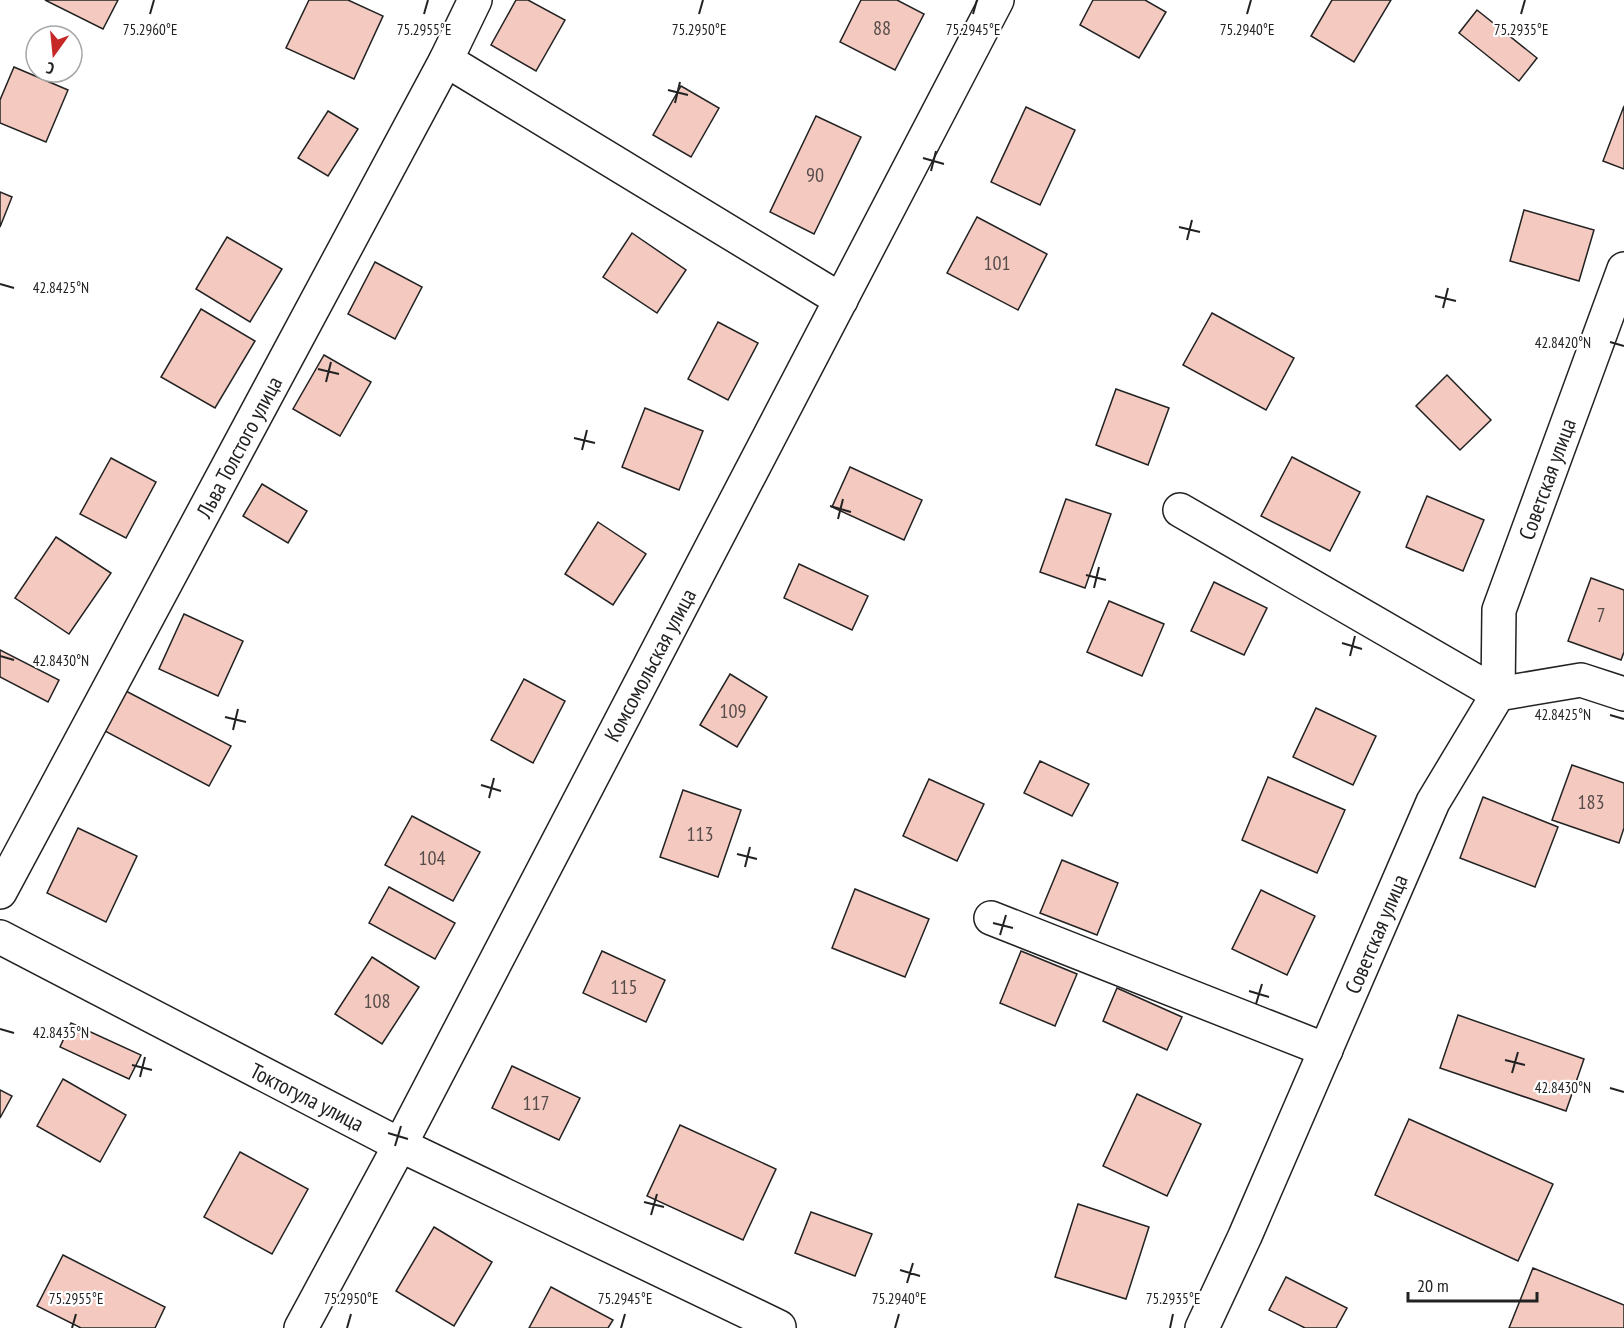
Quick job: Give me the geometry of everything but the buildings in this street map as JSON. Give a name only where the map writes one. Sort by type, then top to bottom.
[{"type":"street","name":"Льва Толстого улица","points":[[0,892],[446,60],[475,0]]},
{"type":"street","name":"Комсомольская улица","points":[[301,1328],[399,1145],[997,0]]},
{"type":"street","points":[[446,60],[841,300]]},
{"type":"street","name":"Советская улица","points":[[1202,1328],[1245,1236],[1433,802],[1498,694],[1498,610],[1624,269]]},
{"type":"street","points":[[1180,510],[1498,694],[1581,680],[1624,694]]},
{"type":"street","points":[[991,918],[1326,1050]]},
{"type":"street","name":"Токтогула улица","points":[[0,937],[399,1145],[778,1328]]}]
